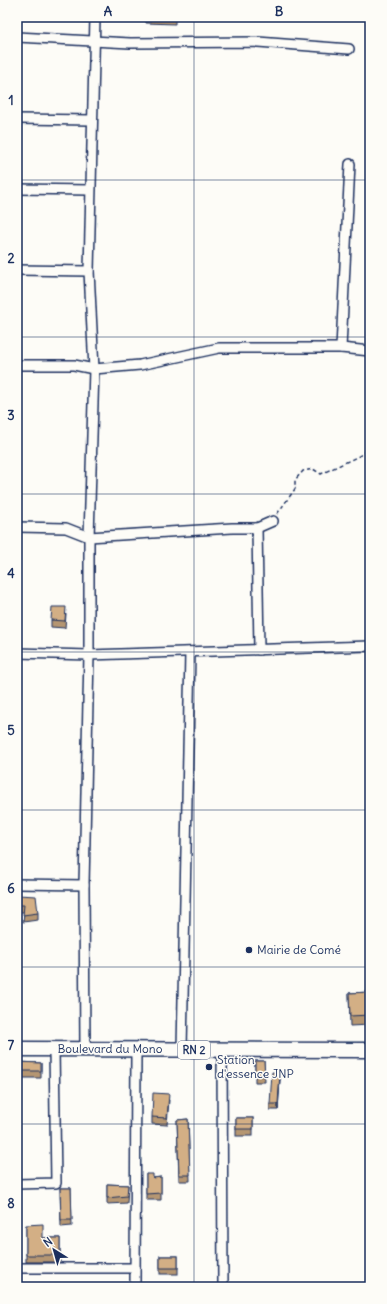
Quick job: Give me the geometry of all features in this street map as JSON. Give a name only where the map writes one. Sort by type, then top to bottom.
[{"type":"main road","name":"Boulevard du Mono","points":[[17,1049],[182,1049],[222,1051],[370,1050]]},
{"type":"street","points":[[85,1050],[84,885],[89,655],[89,538],[94,369],[89,271],[95,17]]},
{"type":"street","points":[[17,37],[66,38],[94,42],[258,42],[349,49]]},
{"type":"street","points":[[17,119],[92,120]]},
{"type":"street","points":[[341,348],[350,164]]},
{"type":"street","points":[[17,189],[90,190]]},
{"type":"street","points":[[17,270],[89,271]]},
{"type":"street","points":[[17,365],[74,365],[94,369],[140,366],[219,348],[341,348],[370,351]]},
{"type":"street","points":[[17,527],[66,528],[89,538],[232,528],[258,528],[273,521]]},
{"type":"street","points":[[258,528],[259,650]]},
{"type":"street","points":[[17,653],[89,655],[370,646]]},
{"type":"street","points":[[182,1049],[190,652]]},
{"type":"street","points":[[17,884],[84,885]]},
{"type":"street","points":[[17,1184],[56,1183],[54,1049]]},
{"type":"street","points":[[135,1287],[136,1049]]},
{"type":"street","points":[[222,1051],[223,1287]]},
{"type":"street","points":[[17,1268],[135,1268]]},
{"type":"path","points":[[273,521],[295,489],[295,480],[303,471],[313,469],[321,474],[359,456],[370,448]]},
{"type":"building","points":[[52,607],[66,607],[65,621],[51,620]]},
{"type":"building","points":[[17,891],[18,895],[36,896],[38,913],[23,915],[24,905],[17,905]]},
{"type":"building","points":[[370,992],[370,1015],[350,1016],[349,993]]},
{"type":"building","points":[[255,1061],[264,1061],[265,1076],[255,1076]]},
{"type":"building","points":[[17,1062],[41,1063],[41,1071],[17,1071]]},
{"type":"building","points":[[272,1072],[280,1073],[278,1104],[270,1104]]},
{"type":"building","points":[[153,1093],[169,1094],[167,1118],[152,1117]]},
{"type":"building","points":[[236,1118],[253,1118],[253,1129],[236,1129]]},
{"type":"building","points":[[188,1119],[190,1175],[179,1175],[177,1120]]},
{"type":"building","points":[[146,1174],[153,1174],[153,1178],[161,1177],[161,1193],[146,1194]]},
{"type":"building","points":[[107,1184],[128,1185],[127,1196],[107,1198]]},
{"type":"building","points":[[60,1188],[71,1188],[72,1220],[61,1220]]},
{"type":"building","points":[[43,1224],[43,1238],[60,1238],[60,1255],[26,1255],[26,1225]]},
{"type":"building","points":[[160,1256],[178,1256],[178,1268],[160,1268]]},
{"type":"place","name":"Mairie de Comé","points":[[249,950]]},
{"type":"place","name":"Station d'essence JNP","points":[[209,1067]]}]
